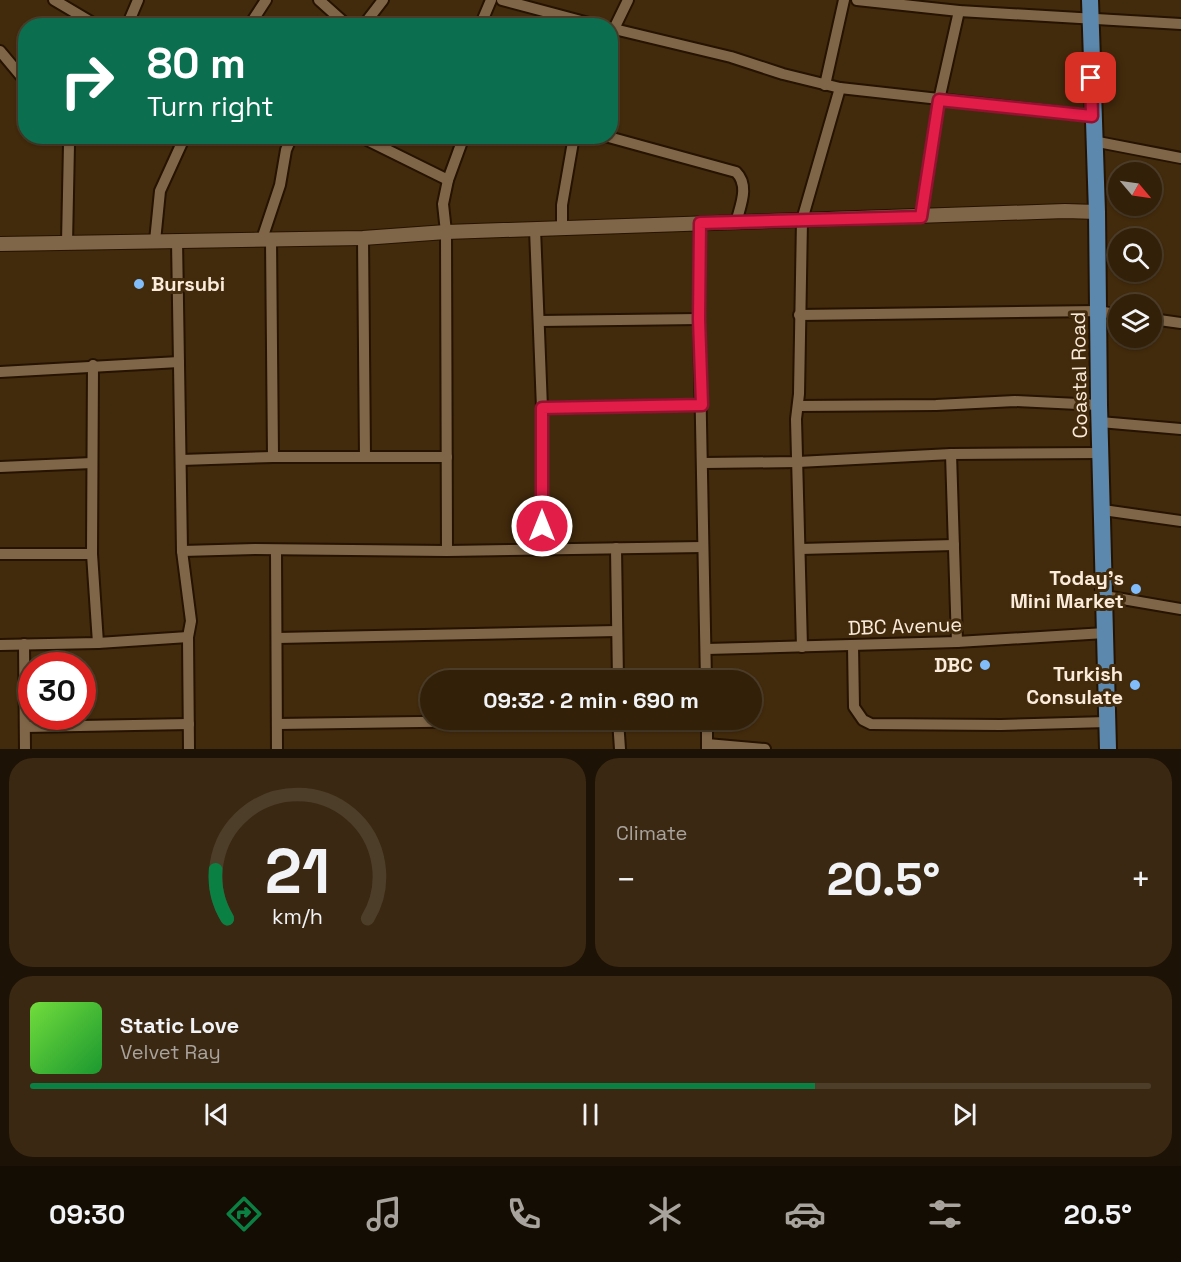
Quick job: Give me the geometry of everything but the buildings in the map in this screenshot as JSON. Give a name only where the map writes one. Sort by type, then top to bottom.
[{"type":"main road","name":"Coastal Road","points":[[1090,0],[1092,116],[1097,212],[1099,405],[1108,749]]},
{"type":"street","points":[[54,0],[84,18]]},
{"type":"street","points":[[130,18],[138,0]]},
{"type":"street","points":[[254,18],[266,0]]},
{"type":"street","points":[[320,0],[339,18]]},
{"type":"street","points":[[369,18],[383,0]]},
{"type":"street","points":[[483,18],[491,0]]},
{"type":"street","points":[[502,0],[570,18]]},
{"type":"street","points":[[618,18],[628,0]]},
{"type":"street","points":[[825,85],[844,0]]},
{"type":"street","points":[[857,0],[959,11],[1181,24]]},
{"type":"street","points":[[921,217],[939,100],[959,11]]},
{"type":"street","points":[[618,33],[731,57],[783,74],[840,88],[1092,116]]},
{"type":"street","points":[[0,51],[18,72]]},
{"type":"street","points":[[802,647],[796,419],[802,220],[840,88]]},
{"type":"street","points":[[618,140],[736,172],[742,178],[744,188],[735,223]]},
{"type":"street","points":[[1093,141],[1181,158]]},
{"type":"street","points":[[67,243],[69,144]]},
{"type":"street","points":[[155,241],[160,191],[181,144]]},
{"type":"street","points":[[273,457],[267,239],[289,144]]},
{"type":"street","points":[[375,144],[448,180]]},
{"type":"street","points":[[447,551],[446,232],[443,204],[448,180],[461,144]]},
{"type":"street","points":[[562,227],[562,205],[573,144]]},
{"type":"street","points":[[0,244],[363,238],[562,227],[1065,211],[1097,212]]},
{"type":"street","points":[[700,223],[699,319],[704,463],[703,547],[706,670]]},
{"type":"street","points":[[535,229],[542,408],[542,549]]},
{"type":"street","points":[[363,238],[365,457]]},
{"type":"street","points":[[177,240],[182,551],[191,621],[188,637],[189,749]]},
{"type":"street","points":[[799,315],[1099,311],[1108,313]]},
{"type":"street","points":[[539,321],[699,319]]},
{"type":"street","points":[[1162,320],[1181,322]]},
{"type":"street","points":[[0,372],[93,365],[179,362]]},
{"type":"street","points":[[93,365],[92,554],[98,643]]},
{"type":"street","points":[[798,406],[936,405],[1015,401],[1099,405]]},
{"type":"street","points":[[542,408],[702,405]]},
{"type":"street","points":[[1100,422],[1181,429]]},
{"type":"street","points":[[704,463],[798,462],[951,454],[1101,453]]},
{"type":"street","points":[[951,454],[957,642]]},
{"type":"street","points":[[182,460],[273,457],[447,457]]},
{"type":"street","points":[[0,467],[92,463]]},
{"type":"street","points":[[1103,510],[1181,521]]},
{"type":"street","points":[[800,549],[954,545]]},
{"type":"street","points":[[182,551],[255,549],[447,551],[703,547]]},
{"type":"street","points":[[616,548],[618,670]]},
{"type":"street","points":[[276,551],[277,749]]},
{"type":"street","points":[[0,554],[92,554]]},
{"type":"street","points":[[1105,596],[1181,609]]},
{"type":"street","points":[[277,638],[617,631]]},
{"type":"street","name":"DBC Avenue","points":[[706,649],[957,642],[1106,633]]},
{"type":"street","points":[[0,645],[98,643],[188,637]]},
{"type":"street","points":[[24,644],[24,652]]},
{"type":"street","points":[[854,646],[854,707],[863,720],[871,724],[1002,725],[1107,722]]},
{"type":"street","points":[[277,724],[420,722]]},
{"type":"street","points":[[96,726],[189,724]]},
{"type":"street","points":[[24,730],[25,749]]},
{"type":"street","points":[[619,730],[620,749]]},
{"type":"street","points":[[707,730],[707,747],[765,749]]},
{"type":"place","name":"Bursubi","points":[[139,284]]},
{"type":"place","name":"Today's Mini Market","points":[[1136,589]]},
{"type":"place","name":"DBC","points":[[985,665]]},
{"type":"place","name":"Turkish Consulate","points":[[1135,685]]},
{"type":"route","points":[[542,526],[542,408],[702,405],[699,319],[700,223],[921,217],[939,100],[1092,116],[1091,78]]}]
